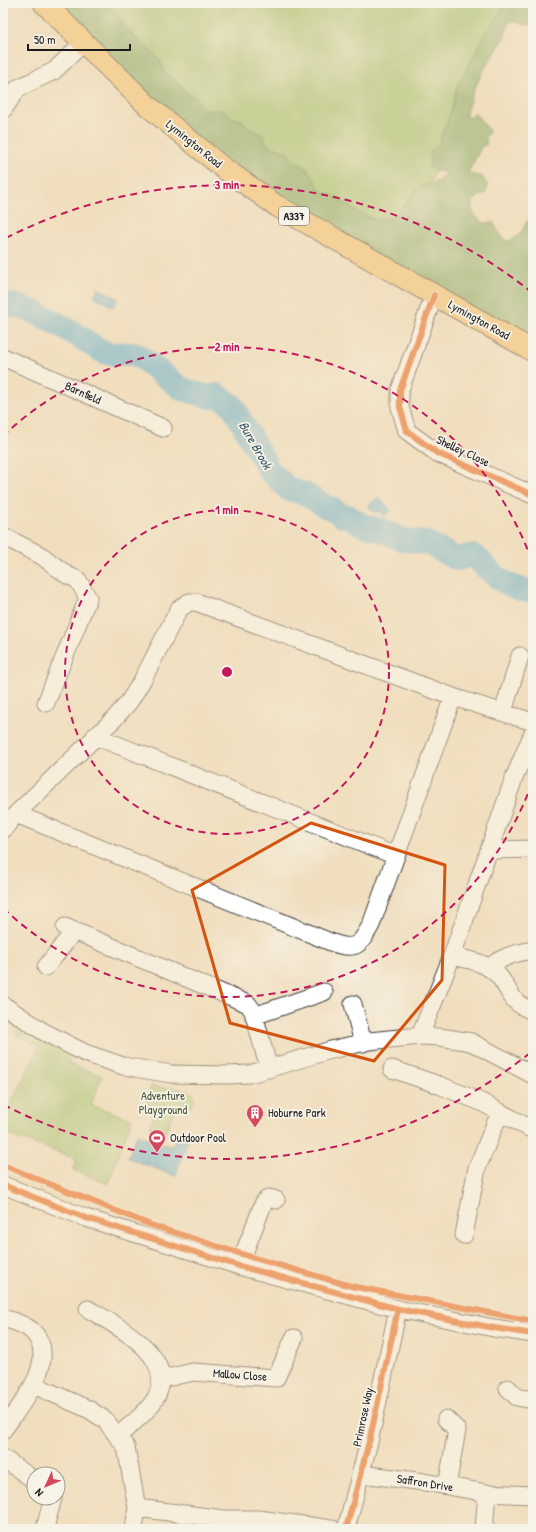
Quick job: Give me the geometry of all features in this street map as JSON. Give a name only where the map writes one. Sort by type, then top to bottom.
[{"type":"main road","name":"Lymington Road","points":[[44,3],[148,106],[228,171],[277,206],[533,351]]},
{"type":"street","points":[[3,110],[18,88],[54,71],[83,43]]},
{"type":"street","name":"Shelley Close","points":[[434,295],[400,390],[400,407],[407,431],[437,453],[533,495]]},
{"type":"street","name":"Barnfield","points":[[3,357],[163,428]]},
{"type":"street","points":[[3,536],[42,556],[67,575],[78,580],[88,598],[46,703]]},
{"type":"street","points":[[3,830],[16,814],[128,702],[155,660],[179,609],[189,602],[196,602],[453,697],[533,722]]},
{"type":"street","points":[[503,712],[520,656]]},
{"type":"street","points":[[16,814],[346,948],[356,946],[363,940],[371,925],[453,697]]},
{"type":"street","points":[[420,1036],[452,956],[514,778],[533,733]]},
{"type":"street","points":[[95,736],[396,856]]},
{"type":"street","points":[[490,850],[533,849]]},
{"type":"street","points":[[46,967],[70,929],[238,999],[248,1004],[254,1016],[269,1069]]},
{"type":"street","points":[[489,968],[498,960],[507,956],[533,950]]},
{"type":"street","points":[[452,956],[482,963],[502,980],[508,993],[517,1003],[533,1011]]},
{"type":"street","points":[[254,1016],[324,992]]},
{"type":"street","points":[[353,1004],[363,1043]]},
{"type":"street","points":[[5,1010],[85,1053],[123,1066],[172,1074],[227,1076],[250,1074],[331,1050],[363,1043],[420,1036],[440,1037],[471,1042],[533,1075]]},
{"type":"street","points":[[392,1069],[439,1085],[481,1102],[533,1130]]},
{"type":"street","points":[[464,1235],[477,1168],[500,1112]]},
{"type":"street","points":[[3,1185],[86,1218],[239,1266],[398,1309],[494,1328],[533,1334]]},
{"type":"street","points":[[239,1266],[264,1202],[269,1198],[276,1200]]},
{"type":"street","points":[[88,1309],[133,1328],[156,1361],[162,1379],[158,1394],[150,1406],[118,1436]]},
{"type":"street","name":"Primrose Way","points":[[346,1529],[362,1474],[398,1309]]},
{"type":"street","points":[[3,1318],[23,1324],[36,1336],[42,1358],[34,1385],[3,1430]]},
{"type":"street","name":"Mallow Close","points":[[162,1379],[193,1372],[276,1378],[294,1338]]},
{"type":"street","points":[[34,1385],[90,1410],[105,1420],[126,1447],[137,1508],[134,1529]]},
{"type":"street","points":[[508,1388],[517,1397],[533,1400]]},
{"type":"street","points":[[446,1419],[457,1430],[446,1486]]},
{"type":"street","points":[[3,1458],[26,1474]]},
{"type":"street","name":"Saffron Drive","points":[[362,1474],[487,1493],[533,1495]]},
{"type":"street","points":[[484,1529],[487,1493]]},
{"type":"street","points":[[46,1524],[51,1506]]},
{"type":"street","points":[[137,1508],[224,1524],[258,1519],[332,1529]]},
{"type":"highlighted area","points":[[311,823],[445,865],[442,980],[374,1061],[230,1023],[192,890]]},
{"type":"green space","points":[[49,3],[108,3],[127,29],[160,60],[165,73],[182,86],[185,91],[197,99],[204,110],[225,110],[232,118],[242,120],[248,128],[263,134],[267,145],[287,152],[293,161],[307,169],[321,191],[330,194],[358,212],[378,220],[388,219],[398,213],[417,189],[440,180],[443,177],[445,173],[430,168],[430,153],[439,143],[452,108],[457,86],[488,29],[493,24],[506,3],[533,3],[533,23],[526,25],[515,20],[510,22],[501,44],[480,78],[466,113],[467,118],[475,113],[490,132],[484,138],[487,140],[486,145],[482,146],[468,173],[483,177],[488,186],[485,194],[474,200],[472,204],[475,215],[484,223],[493,222],[506,241],[510,241],[516,237],[523,229],[526,222],[533,217],[533,224],[529,228],[528,233],[533,236],[533,344],[412,277],[219,159]]},
{"type":"green space","points":[[69,3],[510,3],[479,62],[407,241],[289,196]]},
{"type":"green space","points":[[14,1023],[71,1054],[68,1063],[102,1076],[91,1105],[132,1119],[108,1184],[73,1170],[76,1159],[3,1133],[3,1120],[39,1046],[18,1036]]},
{"type":"green space","name":"Adventure Playground","points":[[151,1086],[178,1089],[192,1093],[195,1098],[192,1106],[187,1107],[185,1105],[173,1114],[166,1132],[150,1126],[154,1115],[146,1103]]},
{"type":"water","points":[[98,288],[118,298],[113,307],[94,296]]},
{"type":"water","points":[[378,497],[391,510],[384,517],[378,510],[375,513],[368,506]]},
{"type":"water","name":"Outdoor Pool","points":[[137,1134],[172,1147],[177,1134],[189,1138],[175,1176],[128,1158]]},
{"type":"waterway","name":"Bure Brook","points":[[3,304],[23,308],[45,317],[106,353],[131,354],[139,356],[182,389],[209,397],[217,395],[232,405],[269,470],[288,489],[305,494],[327,507],[332,508],[342,516],[348,516],[362,525],[380,530],[404,540],[427,543],[457,559],[473,556],[502,581],[513,587],[526,591],[533,591]]},
{"type":"cycle path","points":[[434,295],[400,390],[400,407],[407,431],[437,453],[533,495]]},
{"type":"cycle path","points":[[3,1165],[151,1225],[248,1256],[351,1286],[533,1321]]},
{"type":"cycle path","points":[[3,1185],[86,1218],[239,1266],[398,1309],[494,1328],[533,1334]]},
{"type":"cycle path","points":[[346,1529],[370,1438],[398,1309]]},
{"type":"place","name":"Hoburne Park","points":[[255,1128]]},
{"type":"place","name":"Outdoor Pool","points":[[157,1153]]}]
